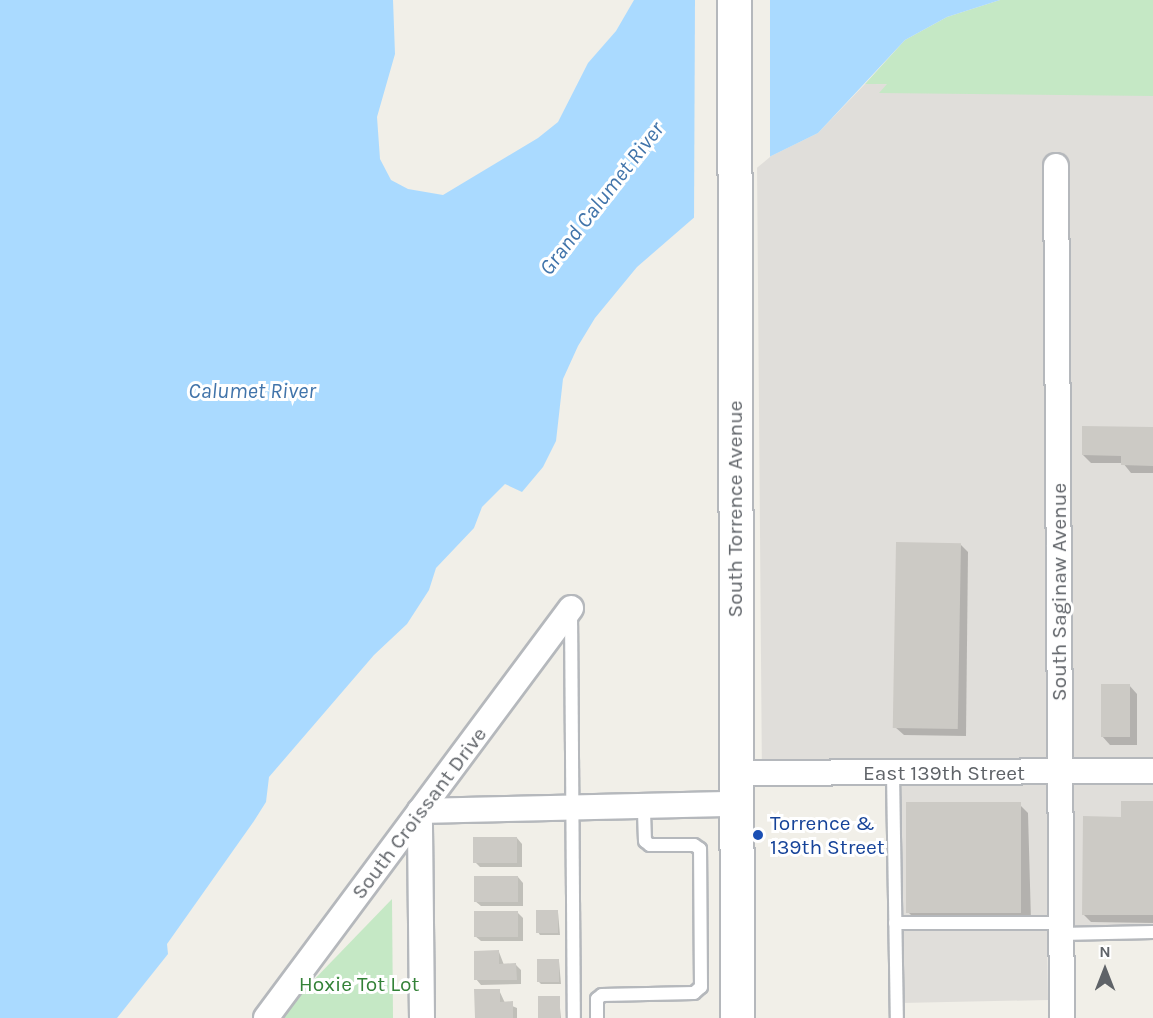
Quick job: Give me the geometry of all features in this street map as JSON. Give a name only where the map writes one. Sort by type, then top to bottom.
[{"type":"main road","name":"South Torrence Avenue","points":[[734,0],[737,1018]]},
{"type":"street","name":"South Saginaw Avenue","points":[[1056,166],[1062,1018]]},
{"type":"street","name":"South Croissant Drive","points":[[266,1018],[571,608]]},
{"type":"street","name":"East 139th Street","points":[[420,811],[644,807],[736,789],[893,773],[1153,771]]},
{"type":"street","points":[[420,811],[422,1018]]},
{"type":"lane","points":[[571,608],[574,1018]]},
{"type":"lane","points":[[893,773],[897,1018]]},
{"type":"lane","points":[[597,1018],[597,999],[602,995],[694,993],[701,987],[700,849],[694,845],[650,845],[645,841],[644,807]]},
{"type":"lane","points":[[895,923],[1153,932]]},
{"type":"shaded area","points":[[865,84],[1153,85],[1153,928],[1047,930],[1048,1000],[901,1003],[901,781],[762,781],[757,163],[818,133]]},
{"type":"green space","points":[[1000,0],[1153,0],[1153,96],[879,93],[887,84],[865,84],[905,40],[947,17]]},
{"type":"green space","name":"Hoxie Tot Lot","points":[[392,899],[393,1018],[277,1018]]},
{"type":"water","name":"Calumet River","points":[[0,0],[393,0],[395,54],[377,117],[380,159],[391,180],[408,189],[443,195],[538,138],[558,122],[588,63],[616,31],[634,0],[1000,0],[947,17],[905,40],[818,133],[757,163],[637,267],[595,318],[578,346],[563,379],[556,441],[543,467],[522,492],[505,484],[482,507],[474,528],[436,568],[429,590],[407,624],[374,655],[269,777],[266,802],[167,944],[168,954],[117,1018],[0,1018]]},
{"type":"pier","points":[[695,0],[770,0],[770,157],[694,220]]},
{"type":"building","points":[[1082,426],[1153,427],[1153,466],[1121,465],[1121,456],[1082,455]]},
{"type":"building","points":[[896,542],[961,543],[958,729],[893,728]]},
{"type":"building","points":[[1101,684],[1130,684],[1130,737],[1101,737]]},
{"type":"building","points":[[1121,801],[1153,801],[1153,915],[1082,915],[1083,816],[1121,817]]},
{"type":"building","points":[[906,802],[1021,802],[1021,913],[906,913]]},
{"type":"building","points":[[473,837],[517,837],[517,863],[473,863]]},
{"type":"building","points":[[474,876],[518,876],[518,902],[474,902]]},
{"type":"building","points":[[536,910],[558,910],[558,933],[536,933]]},
{"type":"building","points":[[474,911],[518,911],[518,937],[474,937]]},
{"type":"building","points":[[499,950],[499,964],[516,963],[517,980],[474,980],[474,951]]},
{"type":"building","points":[[537,959],[559,959],[559,982],[537,982]]},
{"type":"building","points":[[474,989],[500,989],[500,1002],[513,1001],[513,1018],[475,1018]]},
{"type":"building","points":[[538,996],[560,996],[560,1018],[538,1018]]},
{"type":"place","name":"Torrence & 139th Street","points":[[758,835]]},
{"type":"water label","name":"Grand Calumet River","points":[[602,199]]}]
